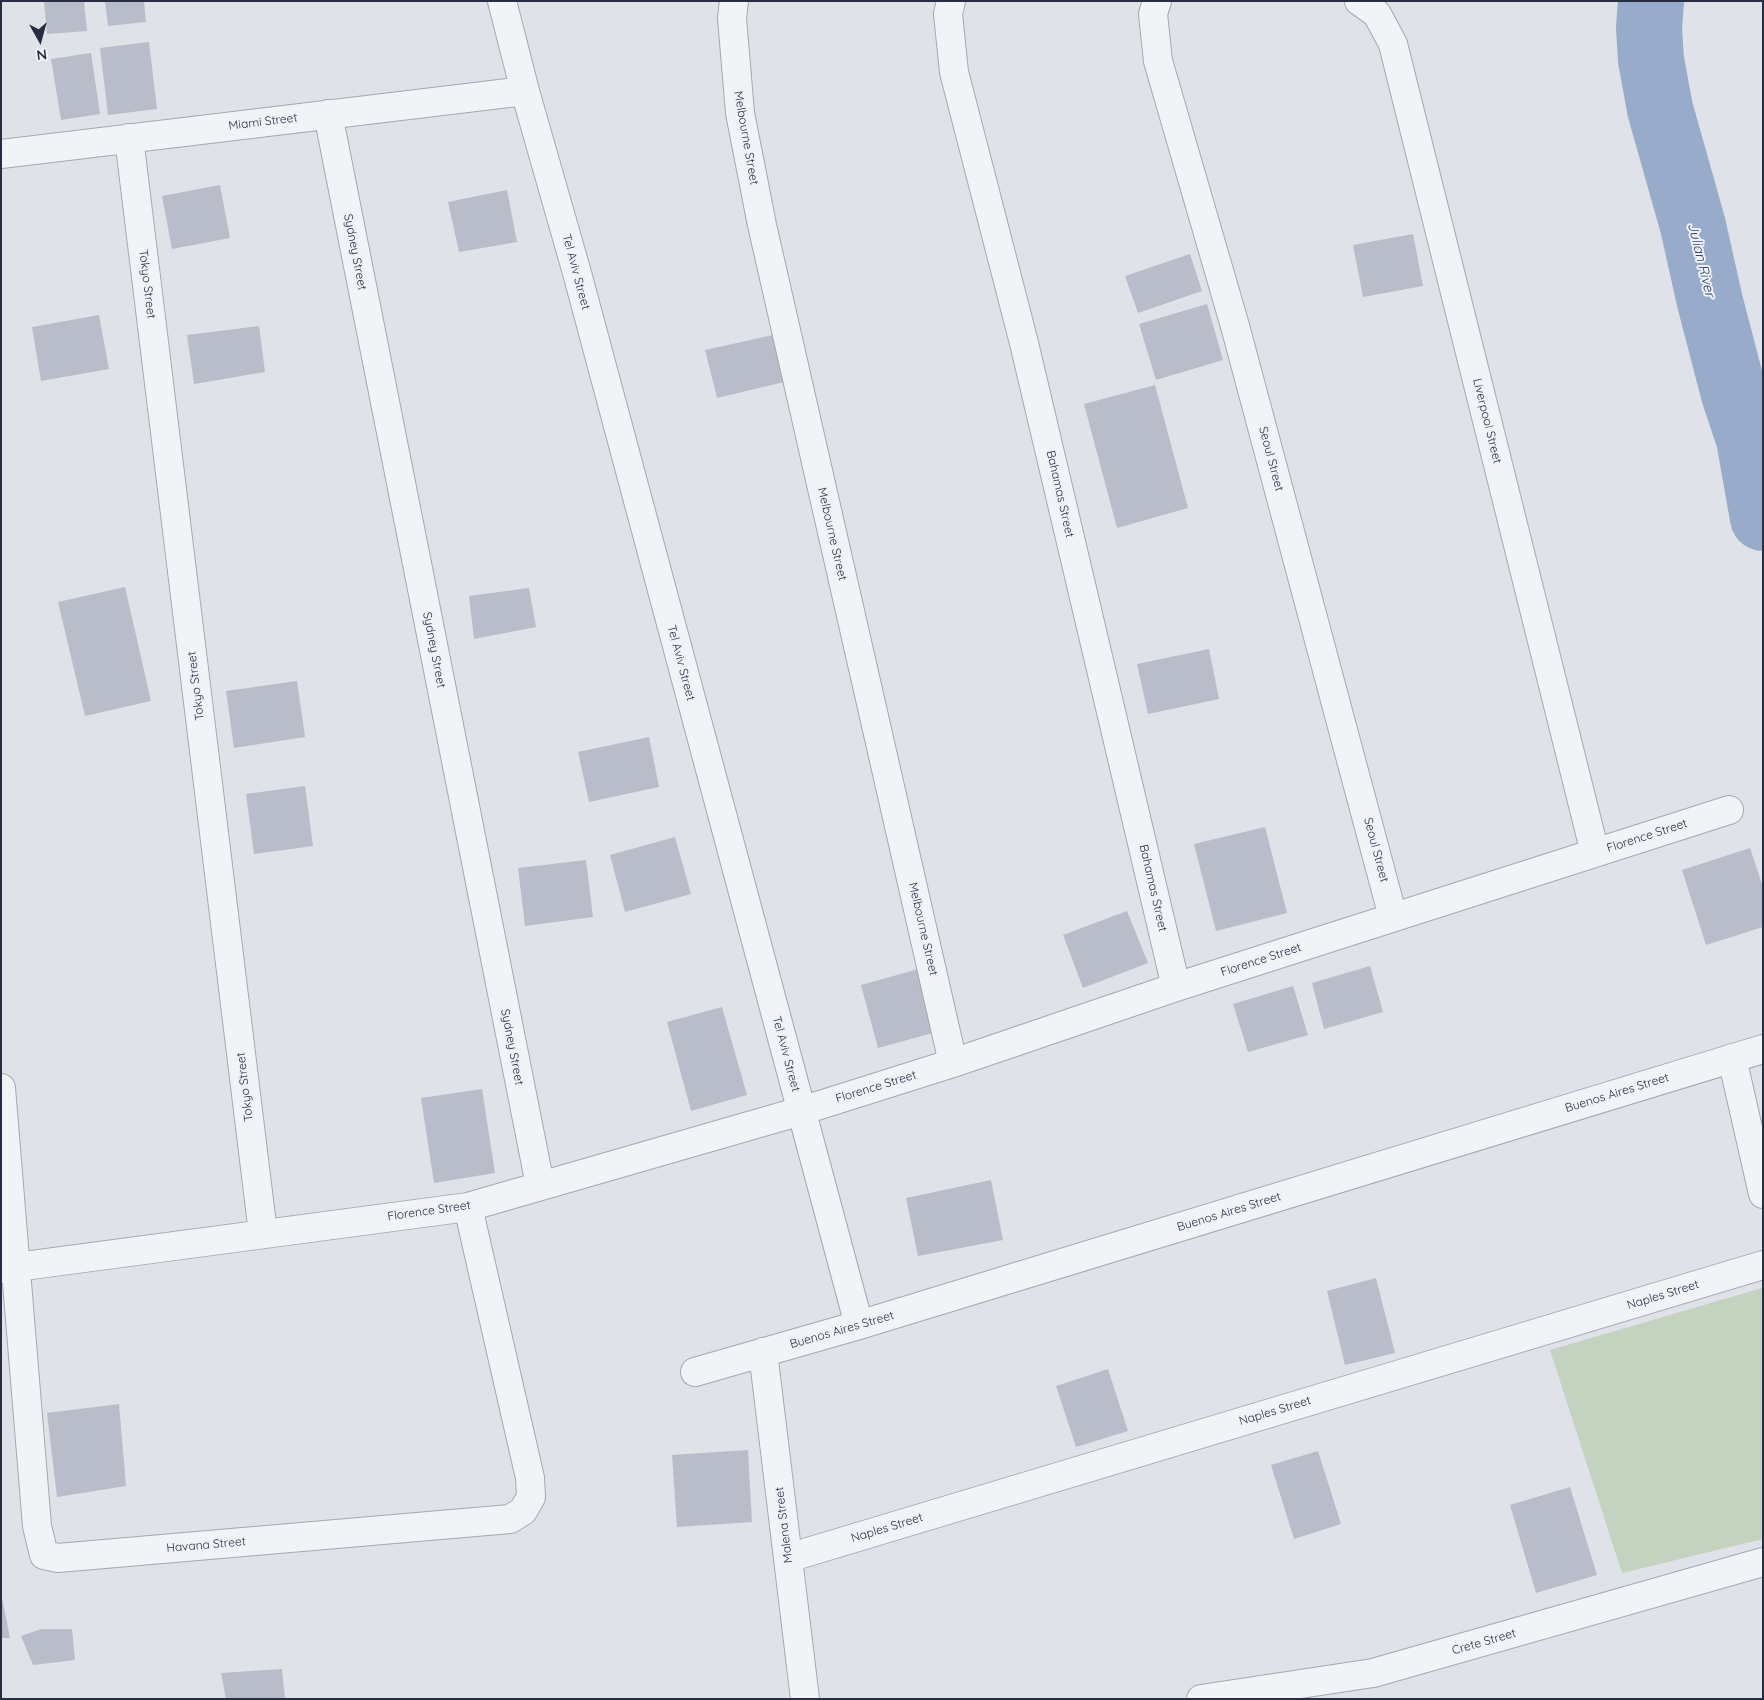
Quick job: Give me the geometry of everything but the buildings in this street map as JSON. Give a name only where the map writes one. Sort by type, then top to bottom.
[{"type":"street","name":"Tel Aviv Street","points":[[502,1],[525,91],[577,273],[859,1325]]},
{"type":"street","name":"Melbourne Street","points":[[734,1],[732,18],[740,113],[762,225],[954,1063]]},
{"type":"street","name":"Bahamas Street","points":[[951,1],[948,14],[954,72],[1024,343],[1176,987]]},
{"type":"street","name":"Seoul Street","points":[[1157,1],[1153,14],[1158,61],[1235,326],[1393,917]]},
{"type":"street","name":"Liverpool Street","points":[[1359,1],[1377,14],[1393,44],[1596,852]]},
{"type":"street","name":"Miami Street","points":[[1,154],[525,91]]},
{"type":"street","name":"Sydney Street","points":[[328,114],[540,1185]]},
{"type":"street","name":"Tokyo Street","points":[[129,138],[263,1233]]},
{"type":"street","name":"Florence Street","points":[[9,1268],[468,1207],[801,1111],[954,1063],[1176,987],[1729,810]]},
{"type":"street","name":"Buenos Aires Street","points":[[695,1372],[859,1325],[1763,1049]]},
{"type":"street","points":[[1732,1058],[1763,1194]]},
{"type":"street","name":"Havana Street","points":[[1,1088],[9,1268],[37,1526],[44,1555],[58,1558],[510,1519],[523,1511],[531,1497],[530,1478],[468,1207]]},
{"type":"street","name":"Naples Street","points":[[788,1558],[1763,1265]]},
{"type":"street","name":"Malena Street","points":[[763,1352],[805,1699]]},
{"type":"street","name":"Crete Street","points":[[1201,1699],[1374,1673],[1763,1562]]},
{"type":"green space","points":[[1762,1288],[1763,1539],[1622,1573],[1550,1350]]},
{"type":"waterway","name":"Julian River","points":[[1651,1],[1649,28],[1651,60],[1660,109],[1693,226],[1710,302],[1734,394],[1749,439],[1763,518]]}]
